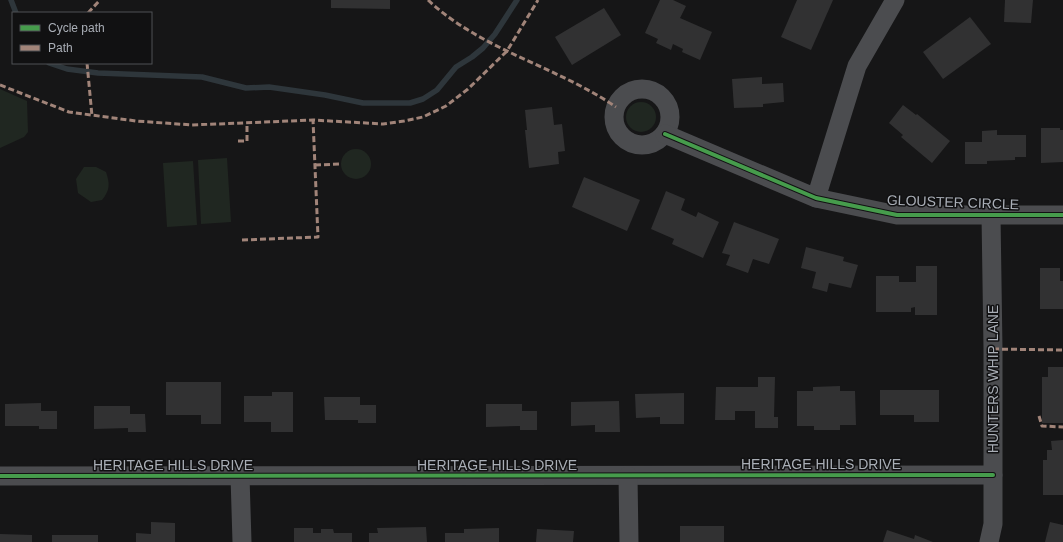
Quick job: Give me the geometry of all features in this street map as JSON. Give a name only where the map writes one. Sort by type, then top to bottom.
[{"type":"street","points":[[816,198],[857,66],[895,0]]},
{"type":"street","name":"GLOUSTER CIRCLE","points":[[665,134],[816,198],[897,215],[1063,215]]},
{"type":"street","name":"HUNTERS WHIP LANE","points":[[989,542],[993,524],[993,349],[990,215]]},
{"type":"street","name":"HERITAGE HILLS DRIVE","points":[[0,476],[993,475]]},
{"type":"street","points":[[240,476],[242,542]]},
{"type":"street","points":[[628,476],[629,542]]},
{"type":"shaded area","points":[[0,89],[27,101],[28,132],[24,137],[0,148]]},
{"type":"shaded area","points":[[641,102],[652,106],[656,117],[652,128],[641,132],[630,128],[626,117],[630,106]]},
{"type":"shaded area","points":[[356,149],[366,154],[371,164],[366,174],[356,179],[346,174],[341,164],[346,154]]},
{"type":"shaded area","points":[[227,158],[231,222],[201,224],[198,160]]},
{"type":"shaded area","points":[[193,161],[197,225],[167,227],[163,163]]},
{"type":"shaded area","points":[[84,167],[96,167],[106,172],[108,187],[107,193],[102,200],[91,202],[78,193],[76,179]]},
{"type":"building","points":[[331,0],[390,0],[390,9],[331,8]]},
{"type":"building","points":[[660,0],[673,0],[686,6],[680,18],[712,32],[700,60],[682,52],[683,49],[673,44],[671,50],[656,43],[658,39],[645,33]]},
{"type":"building","points":[[797,0],[833,0],[811,50],[781,37]]},
{"type":"building","points":[[1005,0],[1033,0],[1031,23],[1004,22]]},
{"type":"building","points":[[604,8],[621,35],[572,65],[555,37]]},
{"type":"building","points":[[970,17],[991,44],[943,79],[923,52]]},
{"type":"building","points":[[762,77],[762,84],[783,83],[784,102],[763,104],[763,107],[734,108],[732,79]]},
{"type":"building","points":[[903,105],[916,115],[917,114],[950,141],[932,163],[901,137],[903,135],[889,123]]},
{"type":"building","points":[[552,107],[554,125],[562,124],[565,151],[558,152],[559,164],[529,168],[525,130],[527,130],[525,110]]},
{"type":"building","points":[[1041,128],[1060,128],[1060,130],[1063,130],[1063,162],[1041,163]]},
{"type":"building","points":[[997,130],[997,135],[1026,135],[1026,157],[1015,157],[1015,160],[987,161],[987,164],[965,164],[965,142],[982,142],[982,131]]},
{"type":"building","points":[[584,177],[640,200],[627,231],[572,207]]},
{"type":"building","points":[[666,191],[685,199],[681,210],[696,217],[698,212],[719,222],[703,258],[672,244],[674,239],[651,229]]},
{"type":"building","points":[[734,222],[779,239],[769,264],[753,259],[748,273],[726,265],[730,255],[722,253]]},
{"type":"building","points":[[806,247],[844,257],[843,261],[858,265],[851,288],[829,283],[827,292],[812,288],[816,272],[801,268]]},
{"type":"building","points":[[916,266],[937,266],[937,315],[915,315],[915,307],[911,308],[911,312],[876,312],[876,276],[899,276],[899,282],[916,282]]},
{"type":"building","points":[[1040,268],[1060,268],[1060,281],[1063,281],[1063,309],[1040,309]]},
{"type":"building","points":[[1048,367],[1063,367],[1063,423],[1042,423],[1042,377],[1048,377]]},
{"type":"building","points":[[758,377],[775,377],[774,417],[778,417],[778,428],[755,428],[755,411],[735,411],[735,420],[715,420],[716,387],[758,387]]},
{"type":"building","points":[[166,382],[221,382],[221,424],[201,424],[201,415],[166,415]]},
{"type":"building","points":[[840,386],[840,391],[855,391],[856,425],[840,425],[840,430],[814,430],[814,426],[797,426],[797,391],[813,391],[813,387]]},
{"type":"building","points":[[880,390],[939,390],[939,422],[914,422],[914,415],[880,415]]},
{"type":"building","points":[[272,392],[293,392],[293,432],[271,432],[271,422],[244,422],[244,396],[272,396]]},
{"type":"building","points":[[684,393],[684,424],[660,424],[660,417],[636,418],[635,394]]},
{"type":"building","points":[[324,397],[360,397],[360,405],[376,405],[376,423],[358,423],[358,420],[325,420]]},
{"type":"building","points":[[619,401],[620,432],[595,432],[595,425],[571,426],[571,402]]},
{"type":"building","points":[[41,403],[41,411],[57,411],[57,429],[39,429],[39,426],[5,426],[5,404]]},
{"type":"building","points":[[486,404],[522,404],[522,411],[537,411],[537,430],[520,430],[520,426],[486,427]]},
{"type":"building","points":[[94,406],[130,406],[130,414],[145,414],[146,432],[128,432],[128,428],[94,429]]},
{"type":"building","points":[[1063,440],[1063,495],[1043,495],[1043,460],[1047,460],[1047,450],[1052,450],[1051,441]]},
{"type":"building","points":[[151,522],[175,523],[175,542],[136,542],[136,533],[151,534]]},
{"type":"building","points":[[1050,522],[1063,525],[1063,542],[1045,542]]},
{"type":"building","points":[[680,526],[724,526],[724,542],[680,542]]},
{"type":"building","points":[[426,527],[427,542],[369,542],[369,533],[378,533],[377,528]]},
{"type":"building","points":[[294,528],[313,528],[313,533],[321,533],[321,529],[333,529],[334,533],[352,533],[352,542],[294,542]]},
{"type":"building","points":[[499,528],[499,542],[445,542],[445,533],[464,533],[464,529]]},
{"type":"building","points":[[537,529],[574,531],[573,542],[536,542]]},
{"type":"building","points":[[887,530],[914,539],[915,535],[933,542],[883,542]]},
{"type":"building","points":[[0,534],[32,535],[32,542],[0,542]]},
{"type":"building","points":[[52,535],[98,535],[98,542],[52,542]]},
{"type":"waterway","points":[[11,0],[16,12]]},
{"type":"waterway","points":[[52,64],[67,69],[98,73],[202,77],[246,88],[269,87],[325,95],[363,103],[410,103],[423,99],[437,90],[456,67],[483,48],[495,34],[517,0]]},
{"type":"marked path","points":[[89,12],[100,0]]},
{"type":"marked path","points":[[428,0],[471,32],[569,80],[616,107]]},
{"type":"marked path","points":[[0,85],[69,112],[136,121],[192,125],[313,120],[383,124],[404,121],[423,117],[446,106],[468,89],[507,51],[538,0]]},
{"type":"marked path","points":[[87,64],[92,116]]},
{"type":"marked path","points":[[242,240],[318,237],[313,120]]},
{"type":"marked path","points":[[238,141],[247,141],[247,124]]},
{"type":"marked path","points":[[315,165],[342,164]]},
{"type":"marked path","points":[[993,349],[1063,350]]},
{"type":"marked path","points":[[1039,416],[1042,426],[1063,427]]},
{"type":"cycle path","points":[[665,134],[816,198],[897,215],[1063,215]]},
{"type":"cycle path","points":[[0,476],[993,475]]}]
